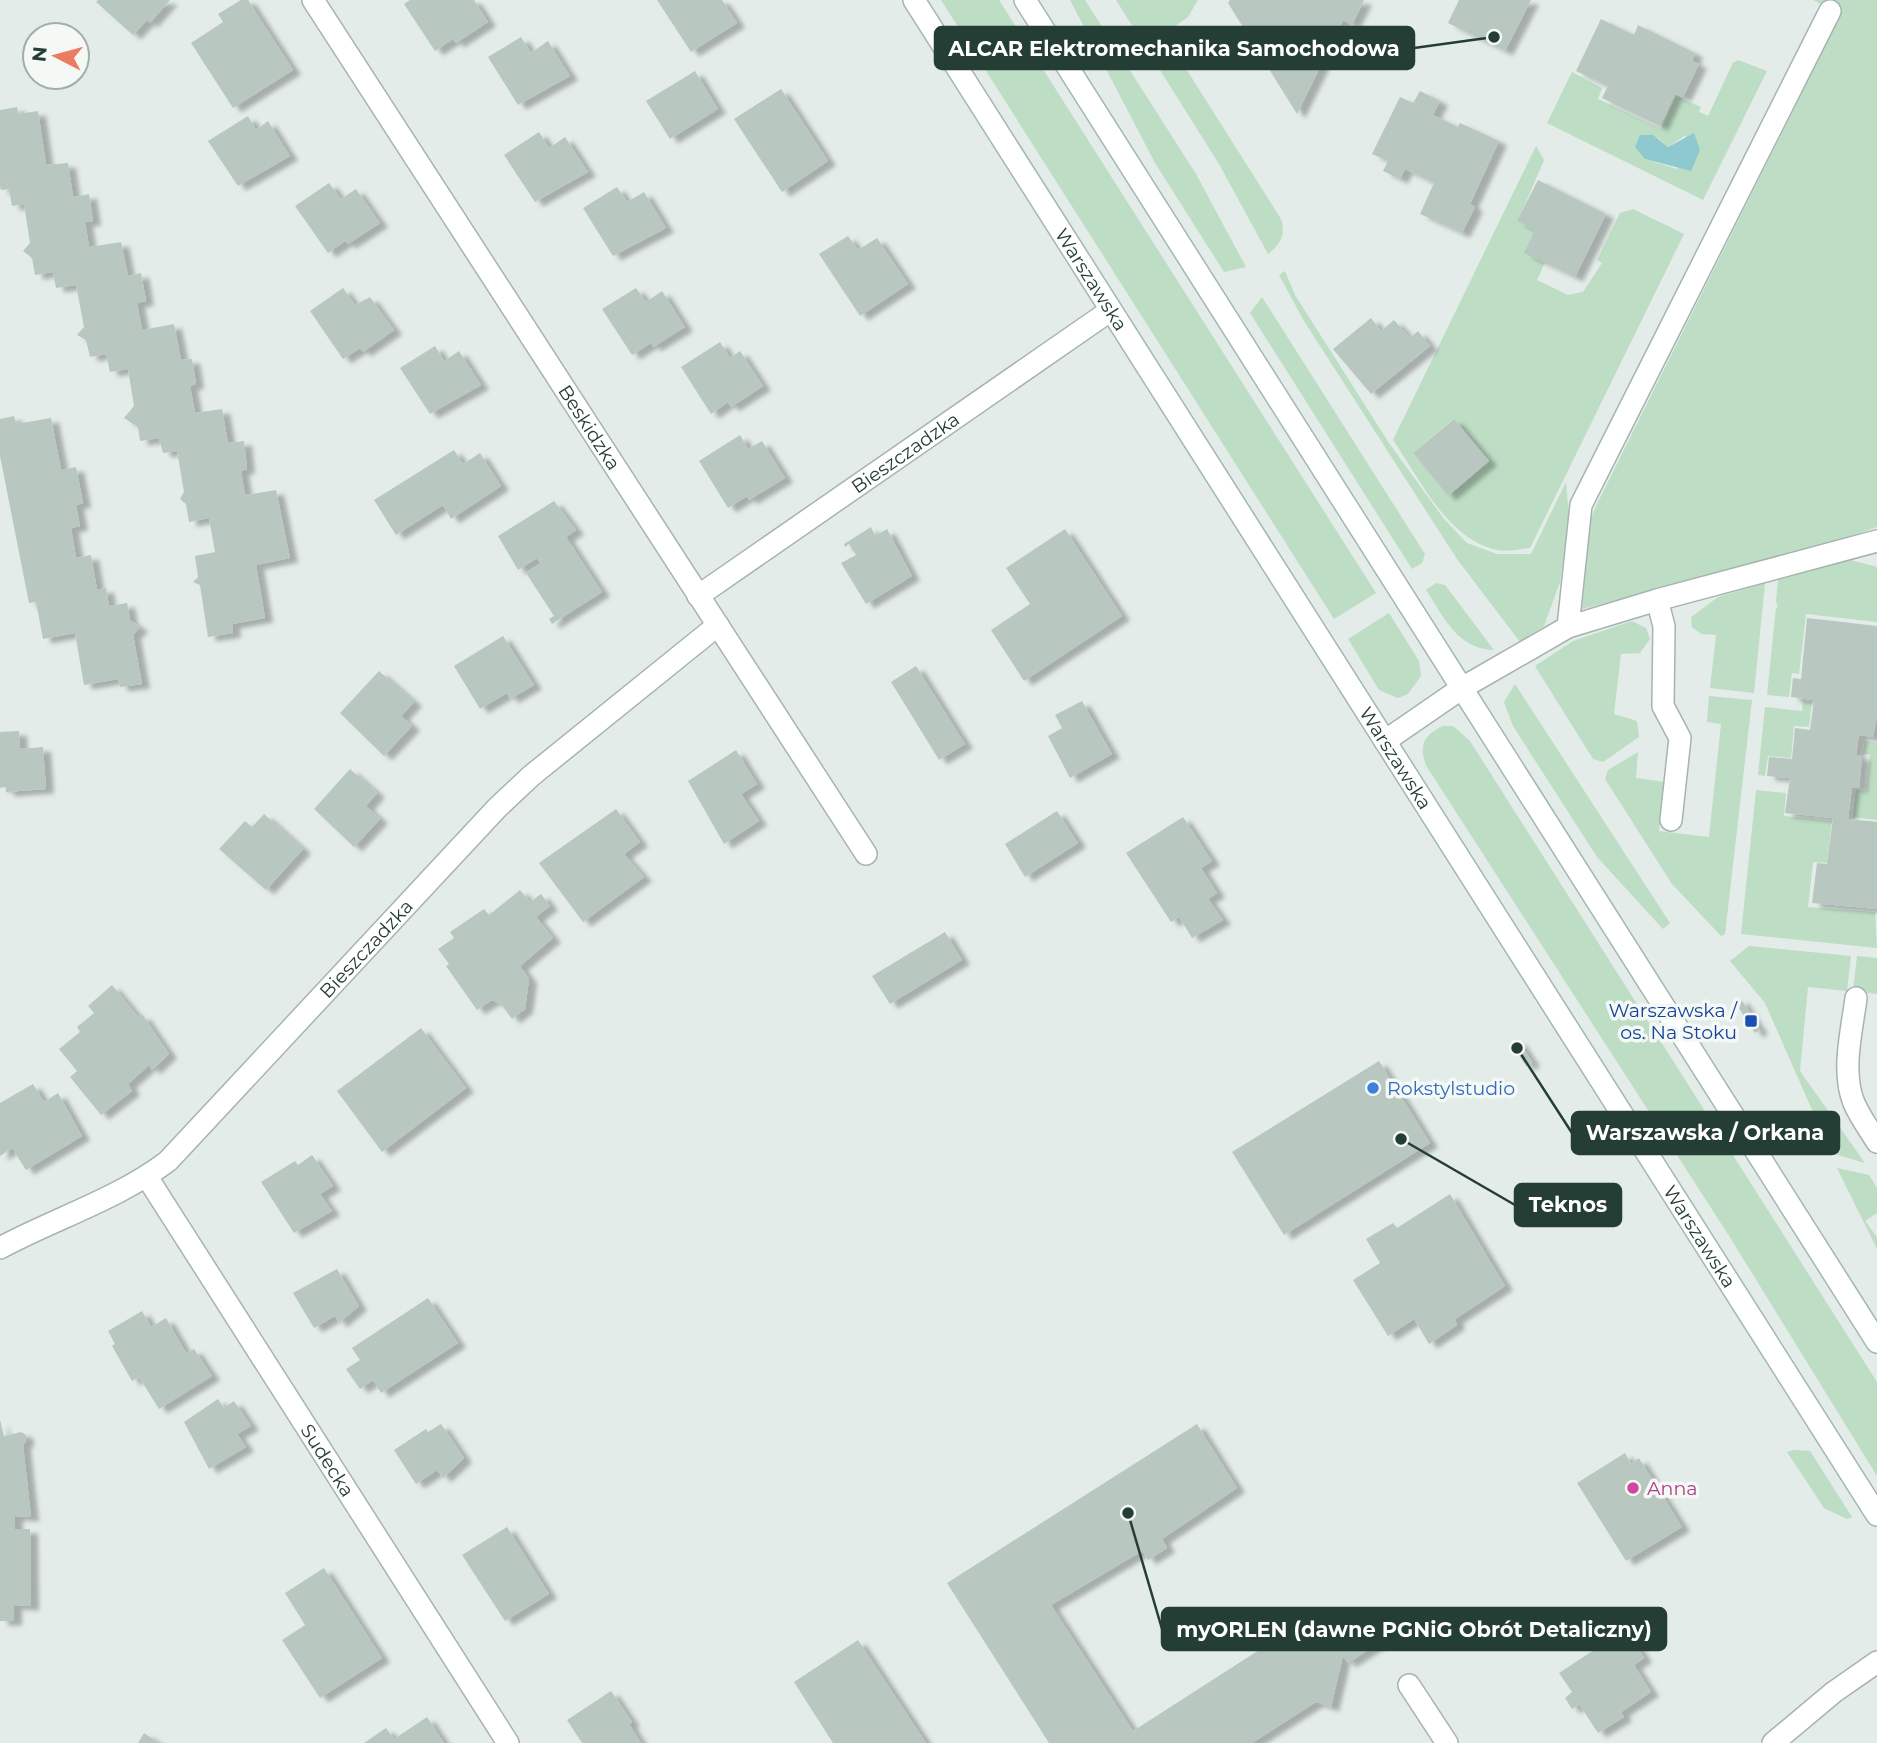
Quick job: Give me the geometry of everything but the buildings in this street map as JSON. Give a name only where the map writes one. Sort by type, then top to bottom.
[{"type":"street","name":"Beskidzka","points":[[313,0],[866,854]]},
{"type":"street","name":"Warszawska","points":[[914,0],[1877,1515]]},
{"type":"street","points":[[1025,0],[1877,1342]]},
{"type":"street","points":[[1568,627],[1581,505],[1830,11]]},
{"type":"street","name":"Bieszczadzka","points":[[698,596],[1111,310]]},
{"type":"street","points":[[1385,741],[1462,688],[1568,627],[1657,600],[1877,541]]},
{"type":"street","points":[[1657,600],[1664,626],[1663,706],[1680,738],[1671,820]]},
{"type":"street","name":"Bieszczadzka","points":[[0,1248],[147,1177],[192,1139],[297,1021],[505,800],[718,625]]},
{"type":"street","points":[[1856,998],[1849,1058],[1850,1088],[1856,1108],[1877,1142]]},
{"type":"street","name":"Sudecka","points":[[147,1177],[508,1743]]},
{"type":"street","points":[[1773,1743],[1834,1692],[1877,1662]]},
{"type":"street","points":[[1409,1685],[1447,1743]]},
{"type":"green space","points":[[941,0],[999,0],[1376,593],[1334,619]]},
{"type":"green space","points":[[1070,0],[1085,0],[1196,174],[1246,267],[1224,272],[1155,163]]},
{"type":"green space","points":[[1116,0],[1198,0],[1188,17],[1164,34],[1281,219],[1281,239],[1268,254],[1219,164]]},
{"type":"green space","points":[[1813,0],[1877,0],[1877,527],[1814,549],[1582,609],[1591,518],[1804,89],[1799,85],[1836,12]]},
{"type":"green space","points":[[1738,60],[1767,71],[1703,200],[1547,123],[1572,72],[1602,88],[1598,99],[1661,129],[1676,96],[1701,107],[1699,112],[1708,116],[1733,63]],"holes":[[[1686,135],[1677,169],[1645,159],[1657,137],[1668,147]]]},
{"type":"green space","points":[[1536,146],[1544,160],[1518,221],[1535,230],[1545,262],[1537,280],[1568,295],[1583,292],[1602,263],[1597,260],[1620,213],[1633,209],[1684,234],[1530,548],[1497,550],[1479,544],[1463,534],[1436,506],[1393,440]],"holes":[[[1453,419],[1489,461],[1448,496],[1413,453]]]},
{"type":"green space","points":[[1285,271],[1295,295],[1389,443],[1444,519],[1467,543],[1497,554],[1531,554],[1566,482],[1569,517],[1560,582],[1544,626],[1520,642],[1457,559],[1304,321],[1279,275]]},
{"type":"green space","points":[[1262,297],[1425,554],[1422,563],[1412,569],[1250,313]]},
{"type":"green space","points":[[1851,560],[1877,567],[1877,622],[1806,614],[1799,674],[1792,673],[1789,697],[1767,695],[1778,607],[1778,580]]},
{"type":"green space","points":[[1436,583],[1445,585],[1494,650],[1470,644],[1453,630],[1426,590]]},
{"type":"green space","points":[[1765,583],[1754,693],[1710,688],[1716,635],[1701,634],[1692,627],[1691,617],[1718,597]]},
{"type":"green space","points":[[1389,613],[1419,661],[1421,676],[1408,694],[1398,698],[1379,690],[1348,639]]},
{"type":"green space","points":[[1632,621],[1646,628],[1650,639],[1640,653],[1621,654],[1614,714],[1637,721],[1639,737],[1603,762],[1593,759],[1535,666],[1573,641]]},
{"type":"green space","points":[[1515,684],[1670,923],[1663,929],[1597,857],[1513,726],[1504,702]]},
{"type":"green space","points":[[1709,696],[1752,700],[1725,934],[1721,936],[1672,884],[1605,779],[1608,770],[1638,752],[1636,778],[1665,782],[1659,831],[1709,837],[1721,724],[1707,722]]},
{"type":"green space","points":[[1803,701],[1812,702],[1809,727],[1794,726],[1791,758],[1768,756],[1765,776],[1758,775],[1765,707],[1802,711]]},
{"type":"green space","points":[[1443,726],[1453,726],[1470,741],[1877,1382],[1877,1476],[1731,1239],[1427,767],[1423,753],[1424,742],[1431,733]]},
{"type":"green space","points":[[1865,741],[1877,743],[1877,820],[1853,817],[1856,790],[1866,791],[1870,755],[1863,754]]},
{"type":"green space","points":[[1756,790],[1786,793],[1784,816],[1832,821],[1827,863],[1813,862],[1808,907],[1875,912],[1877,948],[1741,934]]},
{"type":"green space","points":[[1749,946],[1851,956],[1847,991],[1808,987],[1800,1071],[1865,1163],[1831,1153],[1765,1003],[1730,961]]},
{"type":"green space","points":[[1857,956],[1877,958],[1877,994],[1853,991]]},
{"type":"green space","points":[[1837,1168],[1869,1175],[1877,1188],[1877,1213],[1865,1221],[1877,1237],[1877,1249]]},
{"type":"green space","points":[[1810,1451],[1852,1517],[1847,1519],[1824,1508],[1787,1452]]},
{"type":"water","points":[[1694,133],[1700,150],[1691,171],[1645,159],[1635,147],[1640,135],[1653,135],[1668,147]]},
{"type":"place","name":"ALCAR Elektromechanika Samochodowa","points":[[1494,37]]},
{"type":"place","name":"Warszawska / os. Na Stoku","points":[[1751,1021]]},
{"type":"place","name":"Warszawska / Orkana","points":[[1517,1048]]},
{"type":"place","name":"Rokstylstudio","points":[[1373,1088]]},
{"type":"place","name":"Teknos","points":[[1401,1139]]},
{"type":"place","name":"Anna","points":[[1633,1488]]},
{"type":"place","name":"myORLEN (dawne PGNiG Obrót Detaliczny)","points":[[1128,1513]]}]
